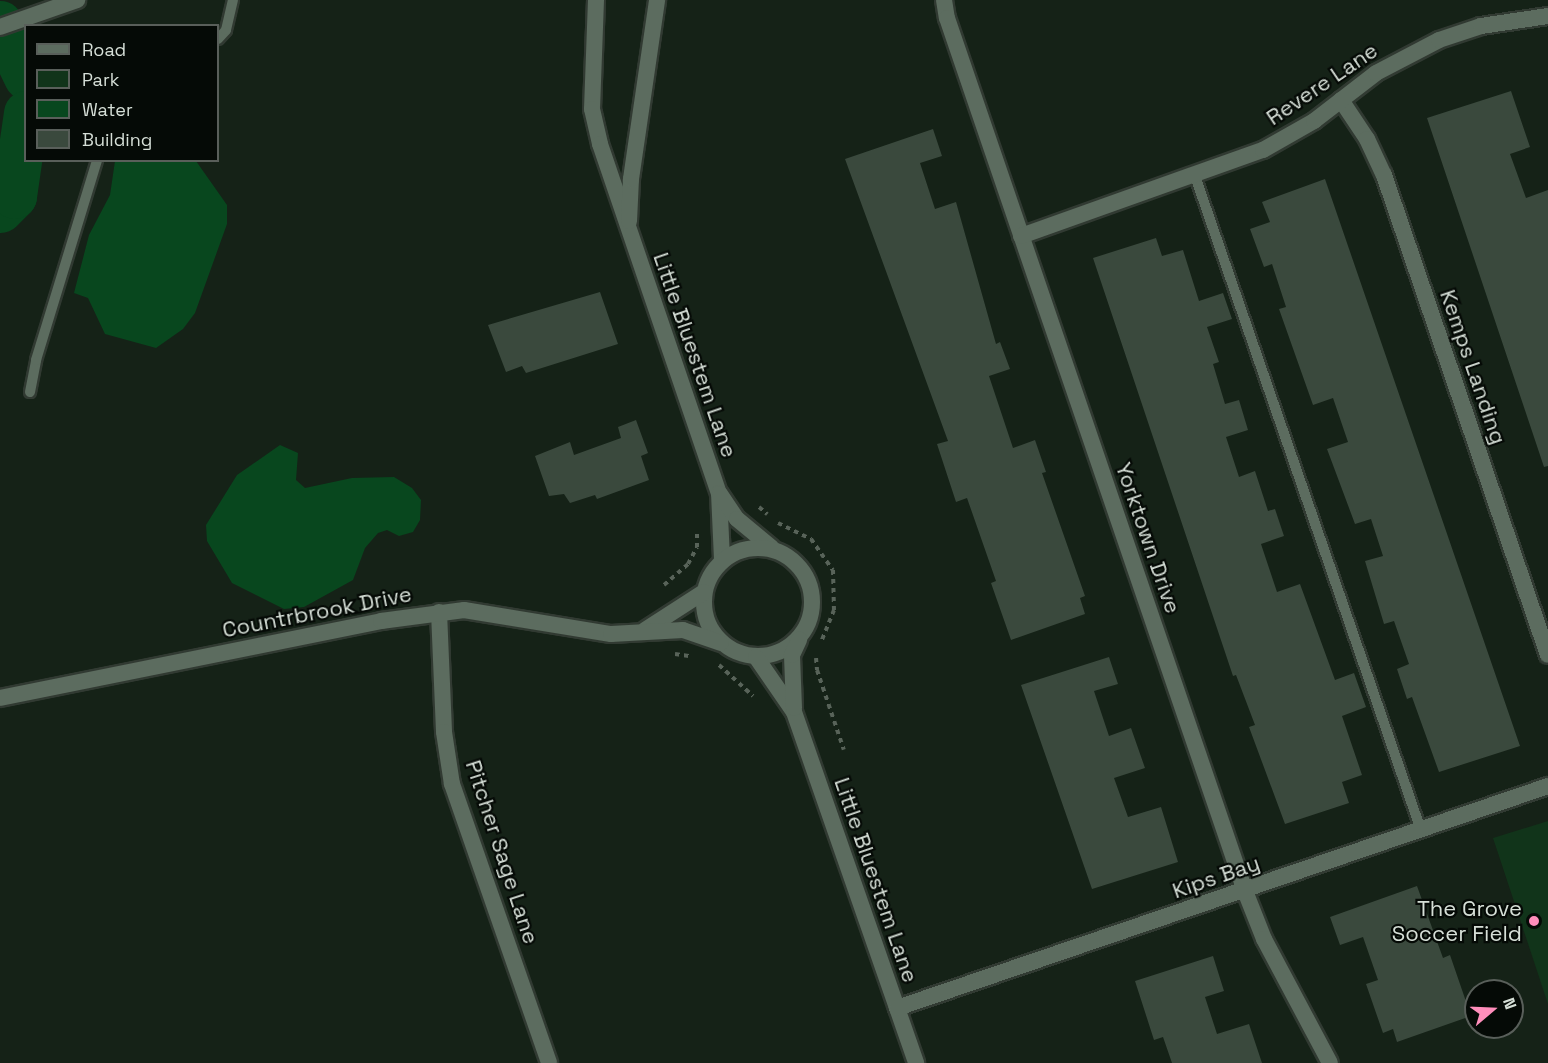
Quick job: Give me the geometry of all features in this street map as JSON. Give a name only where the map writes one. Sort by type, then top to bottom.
[{"type":"street","points":[[0,27],[77,0]]},
{"type":"street","name":"Little Bluestem Lane","points":[[596,0],[592,109],[629,231],[719,493],[737,519],[773,549]]},
{"type":"street","name":"Little Bluestem Lane","points":[[629,231],[631,179],[657,0]]},
{"type":"street","name":"Yorktown Drive","points":[[944,0],[947,18],[1245,891],[1264,939],[1330,1063]]},
{"type":"street","name":"Revere Lane","points":[[1021,236],[1195,176],[1278,142],[1341,100],[1376,73],[1439,40],[1499,22],[1548,16]]},
{"type":"street","name":"Kemps Landing","points":[[1341,100],[1367,139],[1384,175],[1548,656]]},
{"type":"street","name":"Little Bluestem Lane","points":[[719,493],[722,560]]},
{"type":"street","points":[[773,549],[789,556],[810,584],[810,618],[802,634],[774,654],[756,657],[738,653],[722,643],[710,628],[704,611],[704,592],[710,574],[722,560],[738,550],[773,549]]},
{"type":"street","name":"Countrbrook Drive","points":[[644,630],[704,592]]},
{"type":"street","name":"Countrbrook Drive","points":[[0,698],[439,612],[464,610],[611,634],[644,630],[683,630],[722,643]]},
{"type":"street","name":"Pitcher Sage Lane","points":[[439,612],[444,732],[452,784],[549,1063]]},
{"type":"street","name":"Little Bluestem Lane","points":[[794,712],[792,655],[802,634]]},
{"type":"street","name":"Little Bluestem Lane","points":[[756,657],[794,712],[916,1063]]},
{"type":"street","name":"Kips Bay","points":[[897,1008],[1548,786]]},
{"type":"lane","points":[[219,38],[226,30],[233,0]]},
{"type":"lane","points":[[30,392],[36,360],[96,162]]},
{"type":"lane","points":[[1195,176],[1421,830]]},
{"type":"path","points":[[759,507],[779,525],[811,539],[833,570],[834,610],[815,660],[844,750]]},
{"type":"path","points":[[664,585],[688,564],[697,547],[697,529]]},
{"type":"path","points":[[675,654],[693,656]]},
{"type":"path","points":[[712,662],[733,675],[753,696]]},
{"type":"green space","name":"The Grove Soccer Field","points":[[1548,821],[1548,1004],[1493,838]]},
{"type":"water","points":[[115,162],[197,162],[227,205],[227,224],[195,313],[183,329],[156,348],[105,334],[88,298],[74,293],[89,235],[110,195]]},
{"type":"water","points":[[280,445],[298,453],[296,480],[305,488],[352,478],[394,477],[412,488],[421,500],[420,520],[413,532],[399,536],[387,530],[378,533],[365,548],[353,580],[304,607],[284,609],[232,583],[207,541],[206,525],[237,475]]},
{"type":"building","points":[[1511,91],[1530,147],[1510,154],[1526,198],[1548,190],[1548,466],[1544,467],[1427,118]]},
{"type":"building","points":[[933,129],[942,156],[920,163],[935,209],[956,202],[996,344],[1000,342],[1010,369],[989,376],[1013,448],[1035,440],[1046,472],[1042,473],[1085,596],[1080,598],[1085,614],[1011,640],[991,583],[996,581],[967,498],[956,502],[937,444],[948,441],[845,159]]},
{"type":"building","points":[[1325,179],[1520,746],[1439,772],[1412,697],[1407,699],[1397,669],[1409,664],[1394,621],[1384,624],[1365,561],[1383,556],[1371,519],[1355,524],[1327,449],[1348,442],[1333,398],[1313,405],[1279,309],[1286,307],[1272,264],[1264,267],[1250,229],[1270,222],[1262,202]]},
{"type":"building","points":[[1156,238],[1162,256],[1183,250],[1199,301],[1223,293],[1232,319],[1207,327],[1219,362],[1213,364],[1225,404],[1239,400],[1248,430],[1226,437],[1239,477],[1255,471],[1268,511],[1275,509],[1284,536],[1261,544],[1277,592],[1300,584],[1335,680],[1354,673],[1366,707],[1342,716],[1362,775],[1342,782],[1349,803],[1285,824],[1249,727],[1255,725],[1236,675],[1233,676],[1093,258]]},
{"type":"building","points":[[600,292],[618,344],[526,373],[522,366],[506,372],[488,325]]},
{"type":"building","points":[[636,420],[648,453],[641,456],[649,480],[597,499],[595,495],[570,503],[564,494],[549,496],[535,456],[570,442],[574,455],[621,438],[618,427]]},
{"type":"building","points":[[1109,657],[1118,684],[1094,691],[1109,736],[1131,728],[1145,768],[1114,778],[1128,817],[1161,807],[1178,862],[1092,889],[1021,685]]},
{"type":"building","points":[[1417,886],[1443,958],[1450,955],[1464,996],[1464,1018],[1397,1042],[1393,1029],[1383,1033],[1366,984],[1378,980],[1363,937],[1340,945],[1330,917]]},
{"type":"building","points":[[1213,956],[1224,991],[1205,997],[1217,1034],[1249,1024],[1262,1063],[1172,1063],[1163,1037],[1154,1040],[1135,981]]},
{"type":"waterway","points":[[0,23],[24,73]]},
{"type":"waterway","points":[[0,210],[14,196],[24,127]]},
{"type":"place","name":"The Grove Soccer Field","points":[[1534,921]]}]
